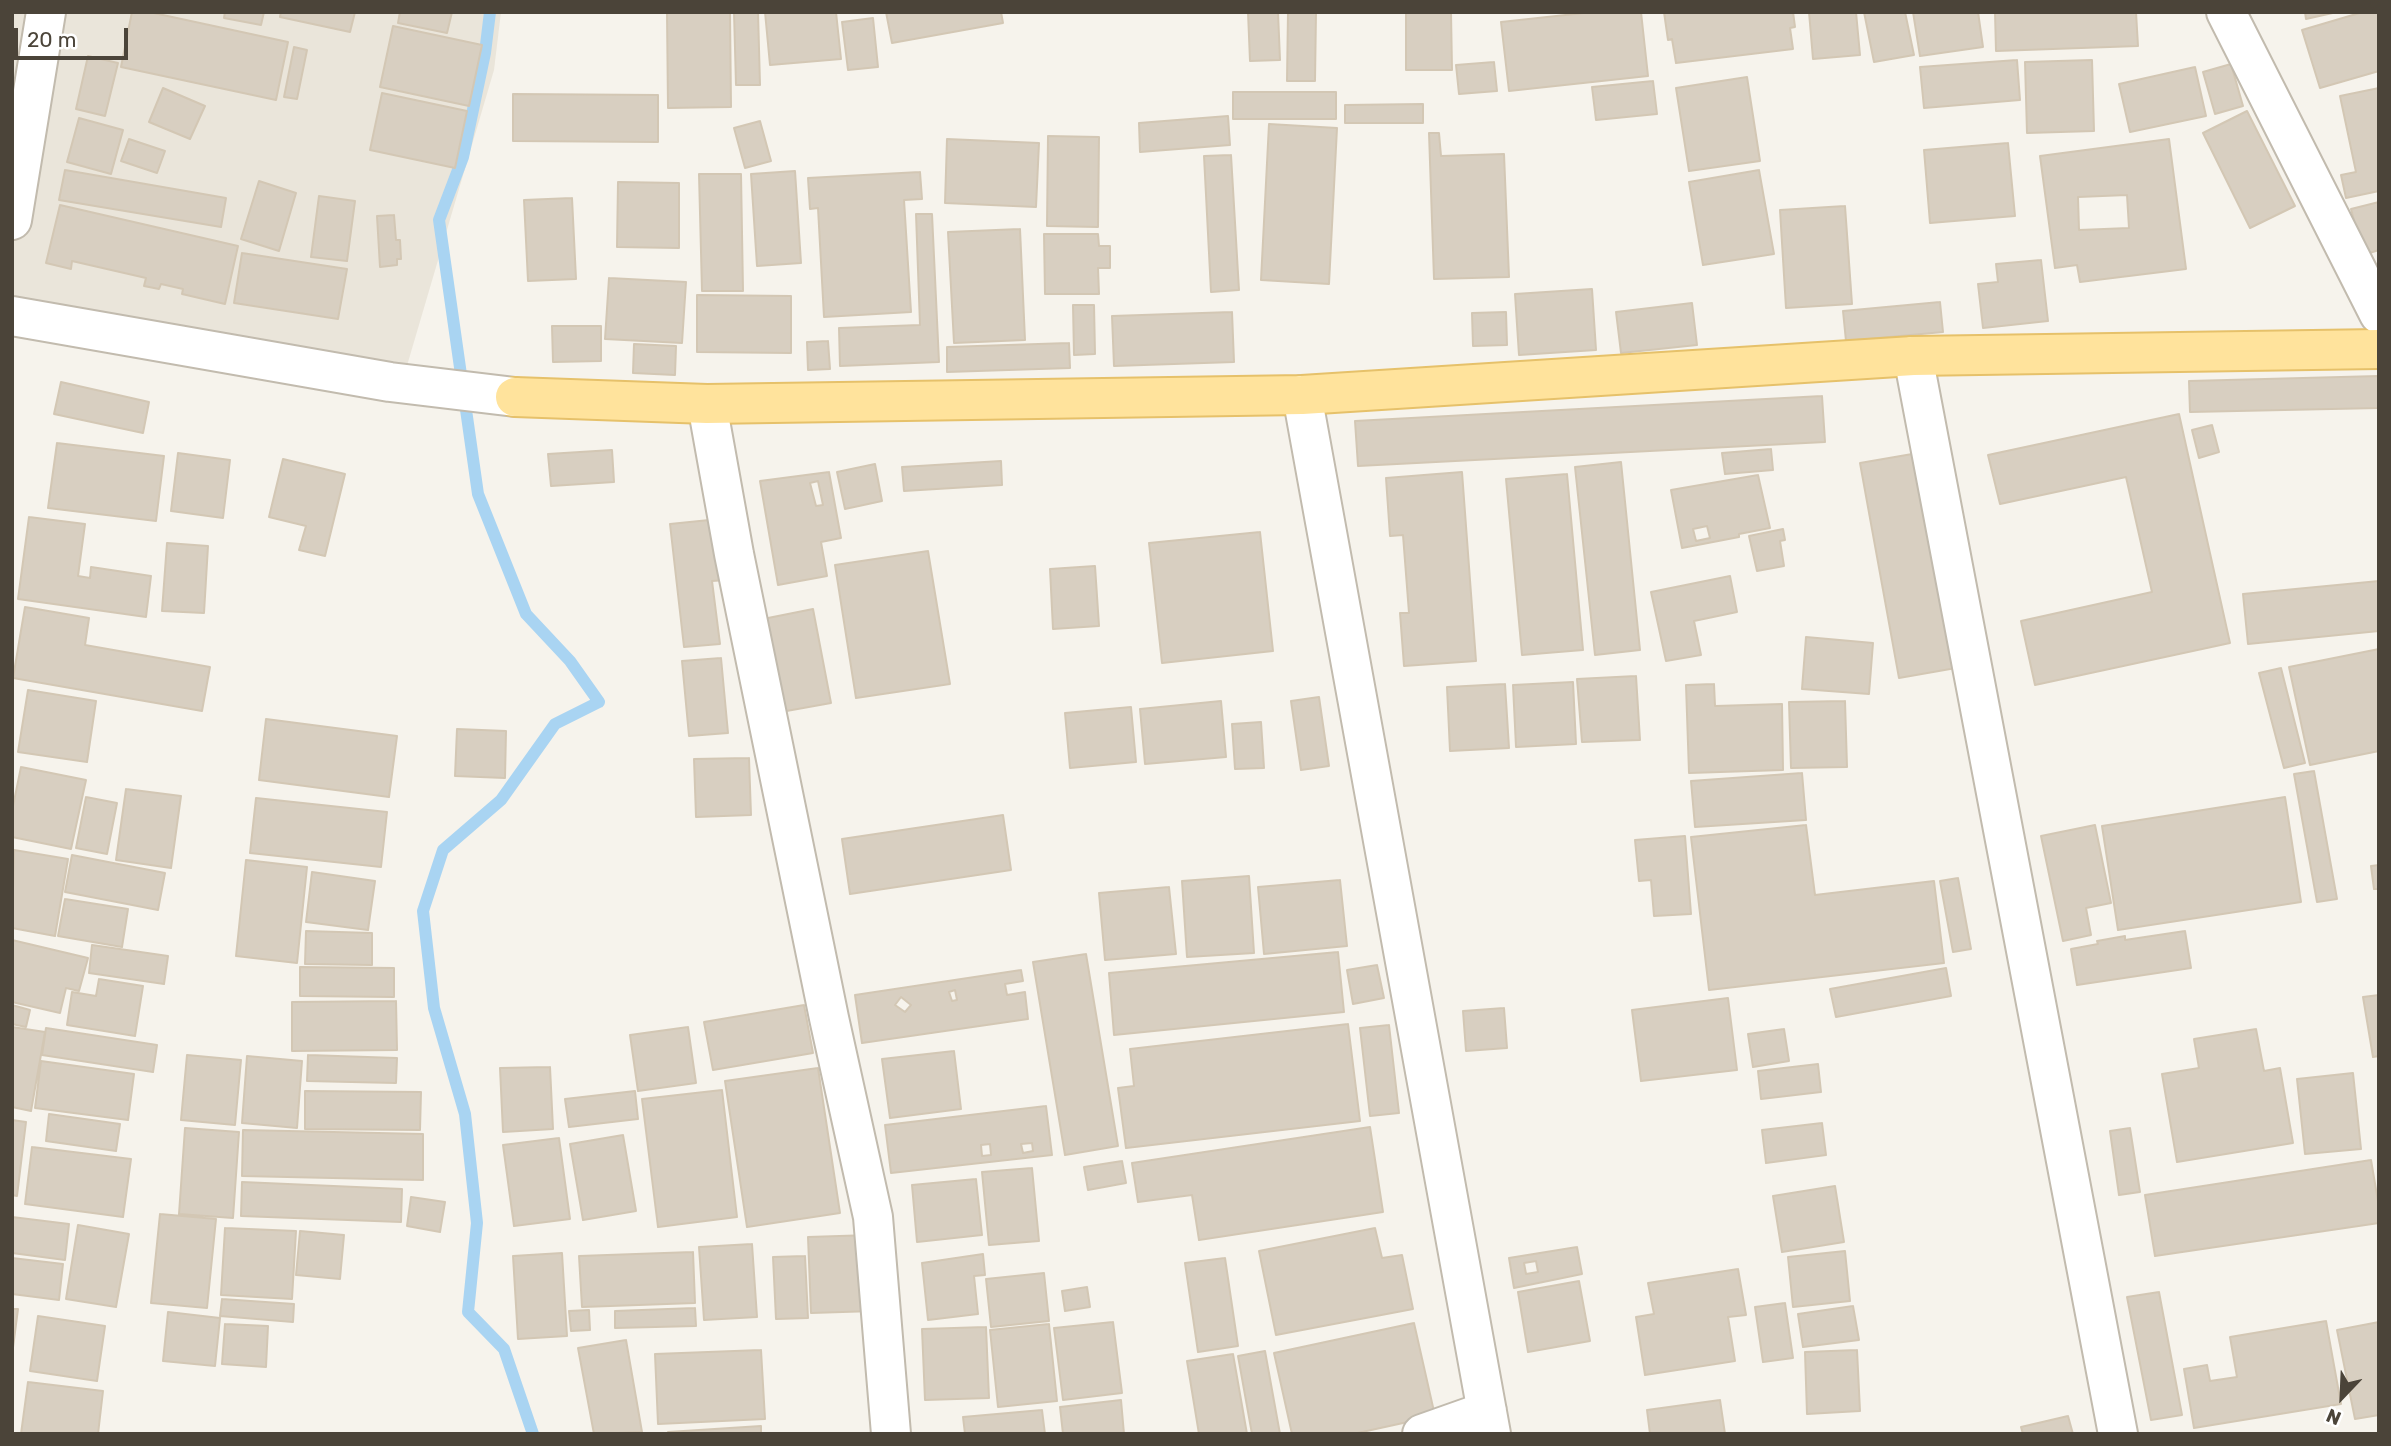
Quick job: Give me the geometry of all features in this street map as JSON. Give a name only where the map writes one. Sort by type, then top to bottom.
[{"type":"main road","points":[[515,397],[707,404],[1302,395],[1913,356],[2379,349]]},
{"type":"street","points":[[12,220],[46,12]]},
{"type":"street","points":[[2226,12],[2379,314]]},
{"type":"street","points":[[12,316],[390,382],[515,397]]},
{"type":"street","points":[[1913,356],[2118,1434]]},
{"type":"street","points":[[1302,395],[1489,1423],[1422,1434]]},
{"type":"street","points":[[707,404],[734,554],[798,868],[873,1217],[891,1434]]},
{"type":"shaded area","points":[[12,12],[501,12],[494,70],[406,369],[12,303]]},
{"type":"building","points":[[132,12],[149,12],[288,42],[276,100],[121,67]]},
{"type":"building","points":[[225,12],[264,12],[261,25],[224,18]]},
{"type":"building","points":[[281,12],[355,12],[350,32],[280,17]]},
{"type":"building","points":[[400,12],[452,12],[447,33],[398,23]]},
{"type":"building","points":[[667,12],[730,12],[731,107],[668,108]]},
{"type":"building","points":[[734,12],[758,12],[760,85],[736,85]]},
{"type":"building","points":[[765,12],[836,12],[841,59],[770,65]]},
{"type":"building","points":[[886,12],[1001,12],[1003,23],[892,43]]},
{"type":"building","points":[[1248,12],[1278,12],[1280,60],[1250,61]]},
{"type":"building","points":[[1288,12],[1316,12],[1315,81],[1287,81]]},
{"type":"building","points":[[1406,12],[1451,12],[1452,70],[1406,70]]},
{"type":"building","points":[[1593,12],[1641,12],[1648,76],[1509,91],[1501,22]]},
{"type":"building","points":[[1664,12],[1793,12],[1795,27],[1790,28],[1793,49],[1676,63],[1672,39],[1668,40]]},
{"type":"building","points":[[1809,12],[1856,12],[1860,55],[1813,59]]},
{"type":"building","points":[[1864,12],[1905,12],[1914,55],[1874,62]]},
{"type":"building","points":[[1913,12],[1978,12],[1983,47],[1920,56]]},
{"type":"building","points":[[1995,12],[2136,12],[2138,46],[1996,51]]},
{"type":"building","points":[[2305,12],[2337,12],[2306,19]]},
{"type":"building","points":[[2363,12],[2379,12],[2379,71],[2320,88],[2302,30]]},
{"type":"building","points":[[873,18],[878,67],[848,70],[842,22]]},
{"type":"building","points":[[393,26],[482,45],[469,106],[380,87]]},
{"type":"building","points":[[294,47],[307,50],[297,99],[284,97]]},
{"type":"building","points":[[88,56],[118,63],[105,116],[76,109]]},
{"type":"building","points":[[2017,60],[2020,100],[1924,108],[1920,67]]},
{"type":"building","points":[[2092,60],[2094,131],[2027,133],[2025,62]]},
{"type":"building","points":[[1494,62],[1497,91],[1459,94],[1456,65]]},
{"type":"building","points":[[2231,64],[2243,106],[2215,114],[2203,72]]},
{"type":"building","points":[[2195,67],[2206,116],[2130,132],[2119,84]]},
{"type":"building","points":[[1747,77],[1760,161],[1689,171],[1676,88]]},
{"type":"building","points":[[1653,81],[1657,114],[1596,120],[1592,87]]},
{"type":"building","points":[[163,88],[205,106],[190,139],[149,122]]},
{"type":"building","points":[[2379,88],[2379,191],[2346,198],[2341,175],[2356,172],[2340,96]]},
{"type":"building","points":[[1233,92],[1336,92],[1336,119],[1233,119]]},
{"type":"building","points":[[382,93],[467,111],[455,168],[370,150]]},
{"type":"building","points":[[513,94],[658,95],[658,142],[513,141]]},
{"type":"building","points":[[1423,104],[1423,123],[1345,123],[1345,105]]},
{"type":"building","points":[[2247,111],[2295,206],[2250,228],[2203,133]]},
{"type":"building","points":[[1228,116],[1230,145],[1140,152],[1139,123]]},
{"type":"building","points":[[79,118],[123,130],[111,174],[67,162]]},
{"type":"building","points":[[760,121],[771,161],[745,168],[734,128]]},
{"type":"building","points":[[1269,124],[1337,128],[1329,284],[1261,280]]},
{"type":"building","points":[[1429,133],[1439,133],[1441,156],[1504,154],[1509,277],[1434,279]]},
{"type":"building","points":[[1048,136],[1099,137],[1098,227],[1047,226]]},
{"type":"building","points":[[129,139],[165,151],[157,173],[121,161]]},
{"type":"building","points":[[947,139],[1039,143],[1036,207],[945,203]]},
{"type":"building","points":[[2169,139],[2186,269],[2080,282],[2077,265],[2055,268],[2040,156]],"holes":[[[2127,195],[2129,228],[2079,230],[2078,197]]]},
{"type":"building","points":[[2008,143],[2015,216],[1930,223],[1924,150]]},
{"type":"building","points":[[1231,155],[1239,290],[1211,292],[1204,156]]},
{"type":"building","points":[[65,170],[226,198],[221,227],[59,200]]},
{"type":"building","points":[[1759,170],[1774,254],[1703,265],[1689,182]]},
{"type":"building","points":[[795,171],[801,263],[757,266],[751,174]]},
{"type":"building","points":[[920,172],[922,199],[904,200],[911,312],[824,317],[818,208],[810,209],[808,178]]},
{"type":"building","points":[[699,174],[741,174],[743,291],[702,291]]},
{"type":"building","points":[[259,181],[296,193],[279,251],[241,239]]},
{"type":"building","points":[[618,182],[679,183],[679,248],[617,247]]},
{"type":"building","points":[[319,196],[355,201],[347,261],[311,257]]},
{"type":"building","points":[[572,198],[576,279],[528,281],[524,200]]},
{"type":"building","points":[[2379,202],[2379,250],[2363,255],[2351,209]]},
{"type":"building","points":[[60,205],[238,246],[225,304],[182,294],[183,289],[161,284],[159,289],[144,286],[146,278],[72,261],[71,269],[46,263]]},
{"type":"building","points":[[1845,206],[1852,304],[1786,308],[1780,210]]},
{"type":"building","points":[[916,214],[932,214],[939,362],[840,366],[839,328],[920,325]]},
{"type":"building","points":[[394,215],[401,259],[397,259],[397,265],[380,267],[377,216]]},
{"type":"building","points":[[1020,229],[1025,340],[954,343],[948,232]]},
{"type":"building","points":[[1044,234],[1098,234],[1099,246],[1110,246],[1110,268],[1098,268],[1099,294],[1045,294]]},
{"type":"building","points":[[242,253],[347,269],[338,319],[234,303]]},
{"type":"building","points":[[2041,260],[2048,321],[1983,328],[1978,284],[1998,282],[1996,264]]},
{"type":"building","points":[[609,278],[686,282],[682,343],[605,339]]},
{"type":"building","points":[[1592,289],[1596,350],[1519,355],[1515,294]]},
{"type":"building","points":[[697,295],[791,296],[791,353],[697,352]]},
{"type":"building","points":[[1940,302],[1943,332],[1846,341],[1843,311]]},
{"type":"building","points":[[1692,303],[1697,345],[1621,353],[1616,312]]},
{"type":"building","points":[[1073,305],[1094,305],[1095,354],[1074,355]]},
{"type":"building","points":[[1232,312],[1234,362],[1114,366],[1112,316]]},
{"type":"building","points":[[1506,312],[1507,345],[1473,346],[1472,313]]},
{"type":"building","points":[[552,326],[601,326],[601,361],[553,362]]},
{"type":"building","points":[[828,341],[830,369],[808,370],[807,342]]},
{"type":"building","points":[[1069,343],[1070,368],[947,372],[947,347]]},
{"type":"building","points":[[634,344],[676,346],[675,375],[633,373]]},
{"type":"building","points":[[2379,376],[2379,408],[2190,412],[2189,381]]},
{"type":"building","points":[[61,382],[149,402],[143,433],[54,414]]},
{"type":"building","points":[[1822,396],[1825,442],[1358,466],[1355,421]]},
{"type":"building","points":[[2179,414],[2230,643],[2035,685],[2021,621],[2152,592],[2126,477],[2000,504],[1988,455]]},
{"type":"building","points":[[2212,425],[2219,452],[2199,458],[2192,430]]},
{"type":"building","points":[[57,443],[164,456],[156,521],[48,508]]},
{"type":"building","points":[[1771,449],[1773,470],[1725,474],[1722,453]]},
{"type":"building","points":[[612,450],[614,482],[551,486],[548,454]]},
{"type":"building","points":[[178,453],[230,460],[223,518],[171,511]]},
{"type":"building","points":[[1918,453],[1956,668],[1899,678],[1860,463]]},
{"type":"building","points":[[283,459],[345,474],[325,556],[299,550],[306,526],[269,517]]},
{"type":"building","points":[[1001,461],[1002,485],[904,491],[902,467]]},
{"type":"building","points":[[1621,462],[1640,650],[1595,655],[1575,467]]},
{"type":"building","points":[[875,464],[882,501],[845,509],[837,472]]},
{"type":"building","points":[[829,472],[841,538],[821,542],[827,576],[778,585],[760,481]],"holes":[[[818,481],[823,505],[816,506],[810,483]]]},
{"type":"building","points":[[1462,472],[1476,661],[1404,666],[1400,613],[1409,613],[1403,535],[1390,536],[1386,478]]},
{"type":"building","points":[[1567,474],[1583,650],[1522,655],[1506,479]]},
{"type":"building","points":[[1758,475],[1770,528],[1682,548],[1671,490]],"holes":[[[1707,526],[1710,538],[1696,541],[1693,529]]]},
{"type":"building","points":[[29,517],[85,524],[78,576],[90,578],[91,567],[151,576],[146,617],[18,599]]},
{"type":"building","points":[[719,519],[726,580],[712,581],[720,644],[684,647],[670,524]]},
{"type":"building","points":[[1783,529],[1785,540],[1780,541],[1784,566],[1757,571],[1749,536]]},
{"type":"building","points":[[1260,532],[1273,651],[1162,663],[1149,543]]},
{"type":"building","points":[[167,543],[208,546],[204,613],[162,611]]},
{"type":"building","points":[[928,551],[950,684],[856,698],[835,565]]},
{"type":"building","points":[[1095,566],[1099,626],[1053,629],[1050,569]]},
{"type":"building","points":[[1730,576],[1737,612],[1694,621],[1701,655],[1666,661],[1651,592]]},
{"type":"building","points":[[2379,581],[2379,631],[2248,644],[2243,594]]},
{"type":"building","points":[[25,607],[89,618],[85,645],[210,667],[202,711],[13,678]]},
{"type":"building","points":[[813,609],[831,703],[781,712],[763,619]]},
{"type":"building","points":[[1806,637],[1873,643],[1869,694],[1802,689]]},
{"type":"building","points":[[2379,649],[2379,751],[2310,765],[2289,667]]},
{"type":"building","points":[[721,658],[728,733],[689,736],[682,661]]},
{"type":"building","points":[[2281,668],[2305,763],[2284,768],[2259,673]]},
{"type":"building","points":[[1636,676],[1640,740],[1582,742],[1577,679]]},
{"type":"building","points":[[1573,682],[1576,744],[1516,747],[1513,685]]},
{"type":"building","points":[[1505,684],[1509,748],[1450,751],[1447,687]]},
{"type":"building","points":[[1714,684],[1715,706],[1782,704],[1783,770],[1689,773],[1686,685]]},
{"type":"building","points":[[28,690],[96,701],[87,762],[18,752]]},
{"type":"building","points":[[1319,697],[1329,766],[1301,770],[1291,701]]},
{"type":"building","points":[[1221,701],[1226,757],[1145,764],[1140,709]]},
{"type":"building","points":[[1845,701],[1847,767],[1791,768],[1789,702]]},
{"type":"building","points":[[1131,707],[1136,762],[1070,768],[1065,713]]},
{"type":"building","points":[[266,719],[397,736],[389,797],[259,780]]},
{"type":"building","points":[[1261,722],[1264,768],[1235,769],[1232,724]]},
{"type":"building","points":[[457,729],[506,731],[505,778],[455,776]]},
{"type":"building","points":[[749,758],[751,815],[696,817],[694,759]]},
{"type":"building","points":[[21,767],[86,780],[71,849],[12,837],[12,811]]},
{"type":"building","points":[[2314,771],[2337,899],[2317,902],[2294,774]]},
{"type":"building","points":[[1802,773],[1806,820],[1695,827],[1691,781]]},
{"type":"building","points":[[126,789],[181,796],[171,868],[116,860]]},
{"type":"building","points":[[86,797],[117,803],[107,854],[76,848]]},
{"type":"building","points":[[2285,797],[2301,902],[2118,930],[2102,826]]},
{"type":"building","points":[[256,798],[387,812],[381,867],[250,853]]},
{"type":"building","points":[[1003,815],[1011,870],[850,894],[842,839]]},
{"type":"building","points":[[1806,825],[1815,895],[1934,881],[1944,963],[1709,990],[1691,837]]},
{"type":"building","points":[[2095,825],[2111,903],[2086,908],[2091,935],[2063,941],[2041,836]]},
{"type":"building","points":[[1685,836],[1691,914],[1654,916],[1651,880],[1639,881],[1635,840]]},
{"type":"building","points":[[14,850],[68,859],[55,936],[12,928]]},
{"type":"building","points":[[72,855],[165,873],[158,910],[65,892]]},
{"type":"building","points":[[246,860],[307,867],[297,963],[236,956]]},
{"type":"building","points":[[2379,865],[2379,889],[2374,889],[2371,866]]},
{"type":"building","points":[[312,872],[375,881],[368,930],[306,922]]},
{"type":"building","points":[[1249,876],[1254,953],[1187,957],[1182,881]]},
{"type":"building","points":[[1958,878],[1971,949],[1953,952],[1940,881]]},
{"type":"building","points":[[1340,880],[1347,946],[1264,954],[1258,887]]},
{"type":"building","points":[[1169,887],[1176,954],[1105,960],[1099,893]]},
{"type":"building","points":[[65,899],[128,909],[122,947],[58,936]]},
{"type":"building","points":[[306,931],[372,933],[372,965],[305,964]]},
{"type":"building","points":[[2185,931],[2191,968],[2077,985],[2071,949],[2125,936],[2125,940]]},
{"type":"building","points":[[12,940],[88,958],[79,991],[66,988],[60,1013],[12,1002]]},
{"type":"building","points":[[92,945],[168,956],[164,984],[89,973]]},
{"type":"building","points":[[1338,952],[1344,1012],[1114,1035],[1109,973]]},
{"type":"building","points":[[1086,954],[1118,1146],[1065,1155],[1033,962]]},
{"type":"building","points":[[1377,965],[1384,998],[1353,1004],[1347,970]]},
{"type":"building","points":[[300,967],[394,968],[394,997],[300,996]]},
{"type":"building","points":[[1946,968],[1951,996],[1836,1017],[1830,989]]},
{"type":"building","points":[[1021,970],[1023,981],[1005,984],[1007,995],[1025,992],[1028,1019],[862,1043],[855,995]],"holes":[[[955,990],[957,1000],[952,1001],[949,992]],[[901,997],[911,1005],[905,1012],[895,1005]]]},
{"type":"building","points":[[99,979],[143,986],[135,1036],[67,1025],[72,992],[96,996]]},
{"type":"building","points":[[2379,995],[2379,1056],[2373,1057],[2363,997]]},
{"type":"building","points":[[1728,998],[1737,1070],[1641,1081],[1632,1010]]},
{"type":"building","points":[[396,1001],[397,1050],[292,1051],[292,1002]]},
{"type":"building","points":[[12,1005],[30,1010],[26,1027],[12,1024]]},
{"type":"building","points":[[804,1005],[813,1053],[713,1070],[704,1022]]},
{"type":"building","points":[[1504,1008],[1507,1048],[1466,1051],[1463,1011]]},
{"type":"building","points":[[1348,1024],[1360,1121],[1126,1148],[1118,1088],[1134,1086],[1130,1049]]},
{"type":"building","points":[[1389,1025],[1399,1113],[1370,1116],[1360,1028]]},
{"type":"building","points":[[12,1027],[45,1032],[31,1111],[12,1107]]},
{"type":"building","points":[[688,1027],[696,1083],[638,1091],[630,1035]]},
{"type":"building","points":[[46,1028],[157,1045],[153,1072],[42,1055]]},
{"type":"building","points":[[1784,1029],[1789,1061],[1753,1067],[1748,1034]]},
{"type":"building","points":[[2256,1029],[2264,1071],[2280,1068],[2293,1143],[2177,1162],[2162,1074],[2199,1068],[2194,1039]]},
{"type":"building","points":[[954,1051],[961,1109],[890,1118],[882,1059]]},
{"type":"building","points":[[187,1055],[241,1060],[235,1125],[181,1120]]},
{"type":"building","points":[[308,1055],[397,1058],[396,1083],[307,1081]]},
{"type":"building","points":[[247,1056],[302,1061],[297,1128],[242,1123]]},
{"type":"building","points":[[41,1061],[134,1074],[128,1120],[35,1108]]},
{"type":"building","points":[[1818,1064],[1821,1092],[1761,1099],[1758,1071]]},
{"type":"building","points":[[550,1067],[553,1129],[503,1132],[500,1068]]},
{"type":"building","points":[[818,1068],[840,1213],[747,1227],[725,1081]]},
{"type":"building","points":[[2353,1073],[2361,1149],[2305,1154],[2297,1079]]},
{"type":"building","points":[[722,1090],[737,1217],[658,1227],[642,1099]]},
{"type":"building","points":[[305,1091],[421,1092],[420,1130],[305,1129]]},
{"type":"building","points":[[635,1091],[638,1119],[569,1127],[565,1099]]},
{"type":"building","points":[[1046,1106],[1052,1155],[891,1173],[885,1125]],"holes":[[[1032,1143],[1033,1151],[1023,1153],[1021,1144]],[[990,1144],[991,1155],[982,1156],[981,1145]]]},
{"type":"building","points":[[49,1114],[120,1124],[116,1151],[46,1141]]},
{"type":"building","points":[[12,1120],[26,1122],[17,1196],[12,1195]]},
{"type":"building","points":[[1822,1123],[1826,1155],[1766,1163],[1762,1130]]},
{"type":"building","points":[[1370,1127],[1383,1212],[1199,1240],[1192,1195],[1138,1202],[1132,1163]]},
{"type":"building","points":[[185,1128],[239,1132],[233,1218],[179,1214]]},
{"type":"building","points":[[2130,1128],[2140,1192],[2119,1195],[2110,1131]]},
{"type":"building","points":[[243,1130],[423,1134],[423,1180],[242,1176]]},
{"type":"building","points":[[623,1135],[636,1211],[583,1220],[570,1144]]},
{"type":"building","points":[[559,1138],[570,1219],[514,1226],[503,1145]]},
{"type":"building","points":[[32,1147],[131,1159],[123,1217],[25,1204]]},
{"type":"building","points":[[2371,1160],[2379,1223],[2155,1256],[2145,1195]]},
{"type":"building","points":[[1122,1161],[1126,1183],[1088,1190],[1084,1167]]},
{"type":"building","points":[[1032,1168],[1039,1241],[989,1245],[982,1172]]},
{"type":"building","points":[[976,1179],[982,1235],[917,1242],[912,1185]]},
{"type":"building","points":[[242,1182],[402,1189],[401,1222],[241,1216]]},
{"type":"building","points":[[1835,1186],[1844,1242],[1782,1252],[1773,1196]]},
{"type":"building","points":[[411,1197],[445,1202],[440,1232],[407,1226]]},
{"type":"building","points":[[160,1214],[216,1219],[207,1308],[151,1303]]},
{"type":"building","points":[[12,1217],[69,1224],[65,1260],[12,1253]]},
{"type":"building","points":[[78,1225],[129,1234],[116,1307],[66,1299]]},
{"type":"building","points":[[225,1228],[296,1231],[292,1299],[221,1295]]},
{"type":"building","points":[[1375,1228],[1382,1258],[1402,1255],[1413,1309],[1276,1335],[1259,1251]]},
{"type":"building","points":[[300,1231],[344,1235],[340,1279],[296,1275]]},
{"type":"building","points":[[871,1235],[874,1311],[811,1313],[808,1237]]},
{"type":"building","points":[[752,1244],[757,1317],[704,1320],[699,1247]]},
{"type":"building","points":[[1577,1247],[1582,1274],[1514,1288],[1509,1258]],"holes":[[[1536,1261],[1538,1272],[1526,1274],[1524,1263]]]},
{"type":"building","points":[[1845,1251],[1850,1301],[1793,1307],[1788,1257]]},
{"type":"building","points":[[693,1252],[695,1303],[582,1307],[579,1256]]},
{"type":"building","points":[[562,1253],[567,1336],[518,1339],[513,1256]]},
{"type":"building","points":[[983,1254],[985,1275],[974,1276],[978,1314],[928,1320],[922,1263]]},
{"type":"building","points":[[805,1256],[808,1318],[776,1319],[773,1257]]},
{"type":"building","points":[[12,1258],[63,1264],[59,1300],[12,1294]]},
{"type":"building","points":[[1225,1258],[1238,1346],[1198,1352],[1185,1263]]},
{"type":"building","points":[[1738,1269],[1746,1315],[1728,1317],[1735,1361],[1645,1375],[1636,1317],[1654,1314],[1648,1283]]},
{"type":"building","points":[[1044,1273],[1049,1321],[991,1327],[986,1279]]},
{"type":"building","points":[[1579,1281],[1590,1341],[1528,1352],[1518,1292]]},
{"type":"building","points":[[1087,1287],[1090,1307],[1065,1311],[1062,1291]]},
{"type":"building","points":[[2159,1292],[2182,1415],[2151,1420],[2127,1297]]},
{"type":"building","points":[[222,1299],[294,1304],[293,1322],[220,1316]]},
{"type":"building","points":[[1785,1303],[1793,1358],[1763,1362],[1755,1307]]},
{"type":"building","points":[[1853,1306],[1859,1340],[1803,1347],[1798,1314]]},
{"type":"building","points":[[695,1308],[696,1326],[615,1328],[615,1311]]},
{"type":"building","points":[[12,1309],[18,1309],[12,1355]]},
{"type":"building","points":[[589,1310],[590,1330],[571,1331],[569,1311]]},
{"type":"building","points":[[168,1312],[220,1318],[215,1366],[163,1361]]},
{"type":"building","points":[[38,1316],[105,1326],[97,1381],[30,1371]]},
{"type":"building","points":[[2326,1321],[2341,1404],[2194,1428],[2184,1369],[2207,1365],[2210,1381],[2237,1377],[2230,1337]]},
{"type":"building","points":[[1113,1322],[1122,1393],[1063,1400],[1054,1328]]},
{"type":"building","points":[[2379,1322],[2379,1415],[2355,1419],[2337,1330]]},
{"type":"building","points":[[1414,1323],[1435,1416],[1353,1434],[1292,1434],[1274,1353]]},
{"type":"building","points":[[225,1324],[268,1326],[266,1367],[222,1364]]},
{"type":"building","points":[[1049,1324],[1057,1401],[998,1407],[990,1330]]},
{"type":"building","points":[[986,1327],[989,1398],[925,1400],[922,1329]]},
{"type":"building","points":[[626,1340],[642,1432],[594,1434],[578,1348]]},
{"type":"building","points":[[761,1350],[765,1419],[658,1424],[655,1354]]},
{"type":"building","points":[[1857,1350],[1860,1411],[1807,1414],[1805,1352]]},
{"type":"building","points":[[1265,1351],[1280,1434],[1252,1434],[1238,1356]]},
{"type":"building","points":[[1233,1354],[1247,1434],[1199,1434],[1187,1361]]},
{"type":"building","points":[[28,1382],[103,1391],[98,1434],[21,1434]]},
{"type":"building","points":[[1121,1400],[1124,1434],[1063,1434],[1060,1407]]},
{"type":"building","points":[[1720,1400],[1725,1434],[1650,1434],[1647,1410]]},
{"type":"building","points":[[1042,1410],[1045,1434],[965,1434],[963,1417]]},
{"type":"building","points":[[2068,1416],[2073,1434],[2023,1434],[2021,1427]]},
{"type":"building","points":[[761,1426],[761,1434],[668,1434],[668,1432]]},
{"type":"waterway","points":[[490,12],[485,53],[463,157],[439,220],[478,494],[526,614],[570,661],[599,702],[555,724],[501,800],[443,850],[423,911],[434,1008],[465,1114],[477,1223],[468,1312],[504,1349],[533,1434]]}]
